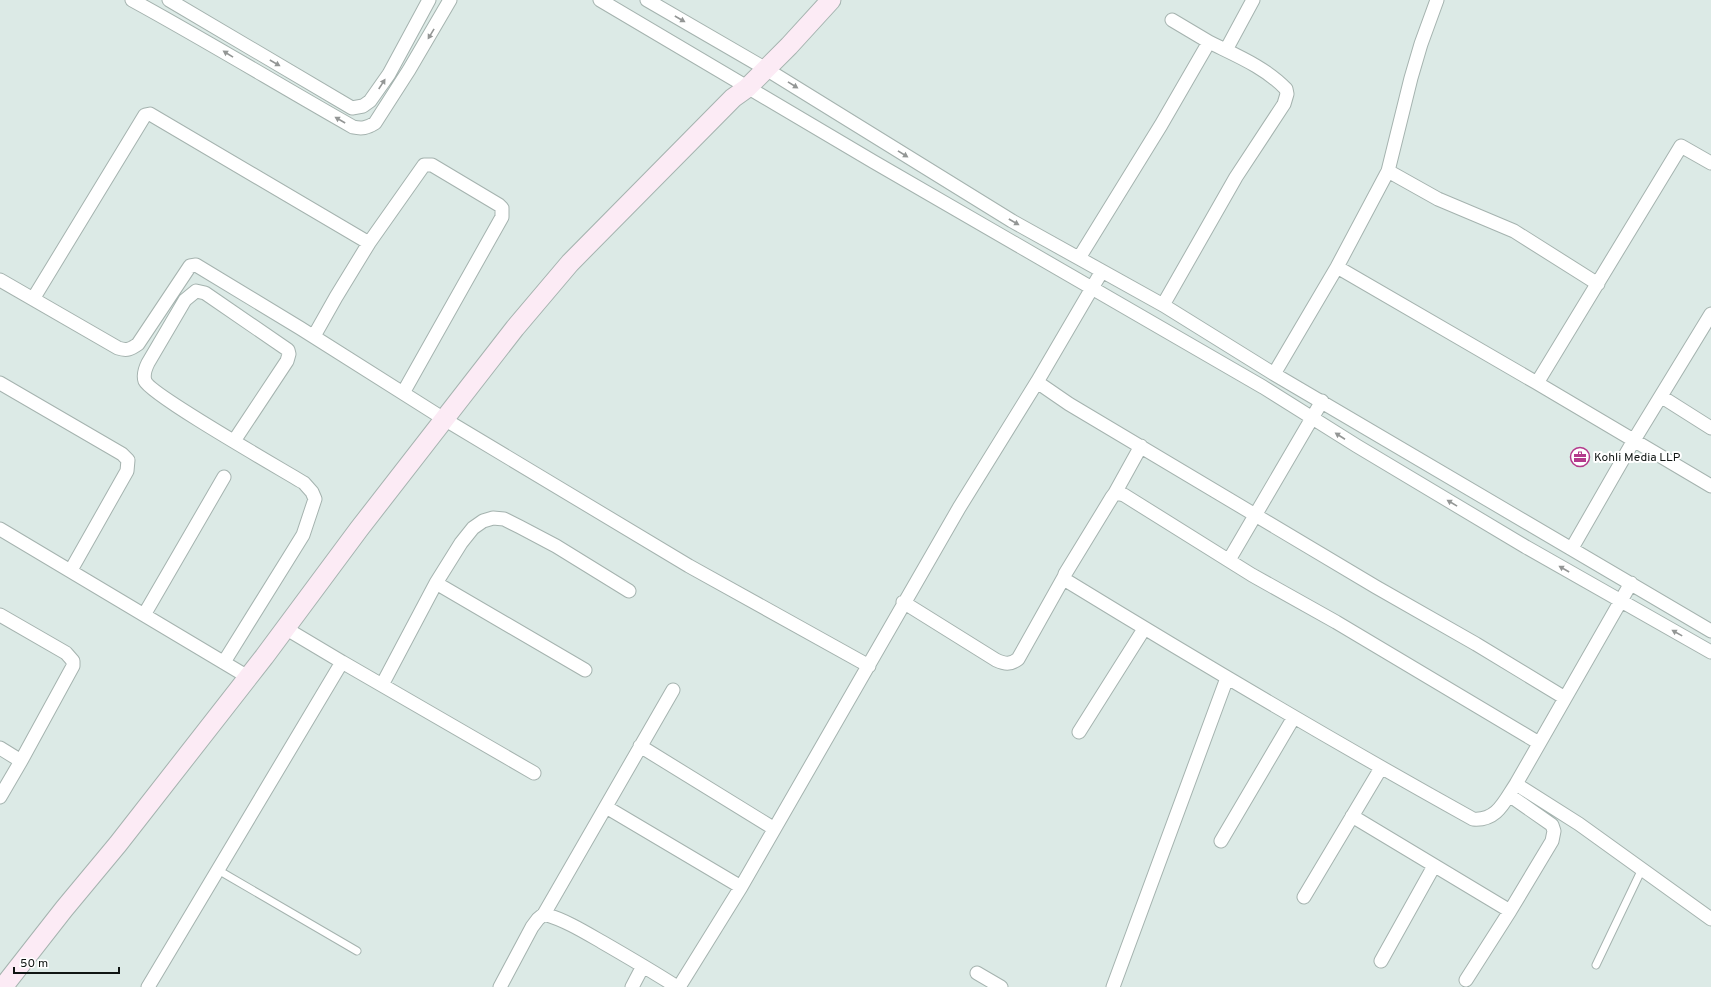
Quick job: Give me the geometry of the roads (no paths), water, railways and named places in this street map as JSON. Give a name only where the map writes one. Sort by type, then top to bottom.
[{"type":"street","points":[[132,0],[198,36],[253,70],[353,127],[361,129],[367,128],[375,123],[409,70],[450,0]]},
{"type":"street","points":[[169,0],[352,108],[363,106],[370,101],[389,74],[429,0]]},
{"type":"street","points":[[600,0],[746,88],[1256,383],[1357,446],[1526,547],[1711,652]]},
{"type":"street","points":[[646,0],[766,69],[1012,221],[1163,305],[1274,374],[1711,631]]},
{"type":"street","points":[[4,979],[118,844],[515,328],[570,263],[733,98],[766,69],[831,0]]},
{"type":"street","points":[[1226,50],[1253,0]]},
{"type":"street","points":[[1274,374],[1337,267],[1388,171],[1413,71],[1437,0]]},
{"type":"street","points":[[1163,305],[1236,177],[1287,98],[1286,89],[1280,82],[1234,53],[1209,42],[1172,20]]},
{"type":"street","points":[[1079,258],[1161,125],[1209,42]]},
{"type":"street","points":[[363,106],[367,128]]},
{"type":"street","points":[[33,299],[145,115],[150,114],[369,243]]},
{"type":"street","points":[[1537,383],[1681,146],[1711,163]]},
{"type":"street","points":[[314,336],[336,296],[369,243],[424,165],[432,165],[502,208],[502,217],[403,393]]},
{"type":"street","points":[[1388,171],[1438,199],[1514,231],[1598,284]]},
{"type":"street","points":[[0,280],[118,348],[125,350],[131,349],[138,344],[190,266],[196,265],[314,336],[444,419],[689,566],[868,666]]},
{"type":"street","points":[[1337,267],[1711,486]]},
{"type":"street","points":[[544,914],[564,921],[678,987],[741,887],[773,828],[868,666],[903,602],[1037,382],[1102,271]]},
{"type":"street","points":[[224,662],[303,535],[315,499],[312,492],[304,483],[234,441],[174,404],[152,389],[145,382],[145,369],[148,363],[185,300],[196,291],[205,293],[288,350],[289,354],[287,361],[234,441]]},
{"type":"street","points":[[1572,548],[1634,440],[1662,398],[1680,363],[1711,314]]},
{"type":"street","points":[[1037,382],[1069,404],[1376,587],[1476,644],[1564,698]]},
{"type":"street","points":[[0,383],[122,454],[128,460],[127,471],[71,570]]},
{"type":"street","points":[[1662,398],[1711,428]]},
{"type":"street","points":[[1229,560],[1322,401]]},
{"type":"street","points":[[903,602],[996,660],[1006,664],[1013,663],[1018,659],[1141,446]]},
{"type":"street","points":[[144,615],[224,478]]},
{"type":"street","points":[[1115,493],[1124,495],[1229,560],[1538,743]]},
{"type":"street","points":[[382,685],[436,583],[461,542],[473,528],[483,521],[493,518],[504,519],[556,546],[628,591]]},
{"type":"street","points":[[0,529],[248,677]]},
{"type":"street","points":[[1064,577],[1067,582],[1144,629],[1381,768],[1473,820],[1483,820],[1489,818],[1497,812],[1509,795],[1631,583]]},
{"type":"street","points":[[436,583],[585,670]]},
{"type":"street","points":[[0,615],[66,653],[73,661],[73,666],[0,797]]},
{"type":"street","points":[[285,628],[534,773]]},
{"type":"street","points":[[1079,732],[1144,629]]},
{"type":"street","points":[[148,987],[342,662]]},
{"type":"street","points":[[1113,987],[1227,678]]},
{"type":"street","points":[[500,987],[532,927],[544,914],[673,690]]},
{"type":"street","points":[[1221,841],[1294,717]]},
{"type":"street","points":[[640,746],[773,828]]},
{"type":"street","points":[[0,748],[21,760]]},
{"type":"street","points":[[1304,897],[1381,768]]},
{"type":"street","points":[[1516,784],[1578,824],[1711,919]]},
{"type":"street","points":[[1466,980],[1510,911],[1552,840],[1554,831],[1552,825],[1509,795]]},
{"type":"street","points":[[606,807],[741,887]]},
{"type":"street","points":[[1352,816],[1510,911]]},
{"type":"street","points":[[1381,961],[1434,866]]},
{"type":"street","points":[[632,987],[643,966]]},
{"type":"street","points":[[977,973],[1001,987]]},
{"type":"lane","points":[[1596,965],[1642,869]]},
{"type":"lane","points":[[218,870],[356,951]]},
{"type":"place","name":"Kohli Media LLP","points":[[1580,457]]}]
